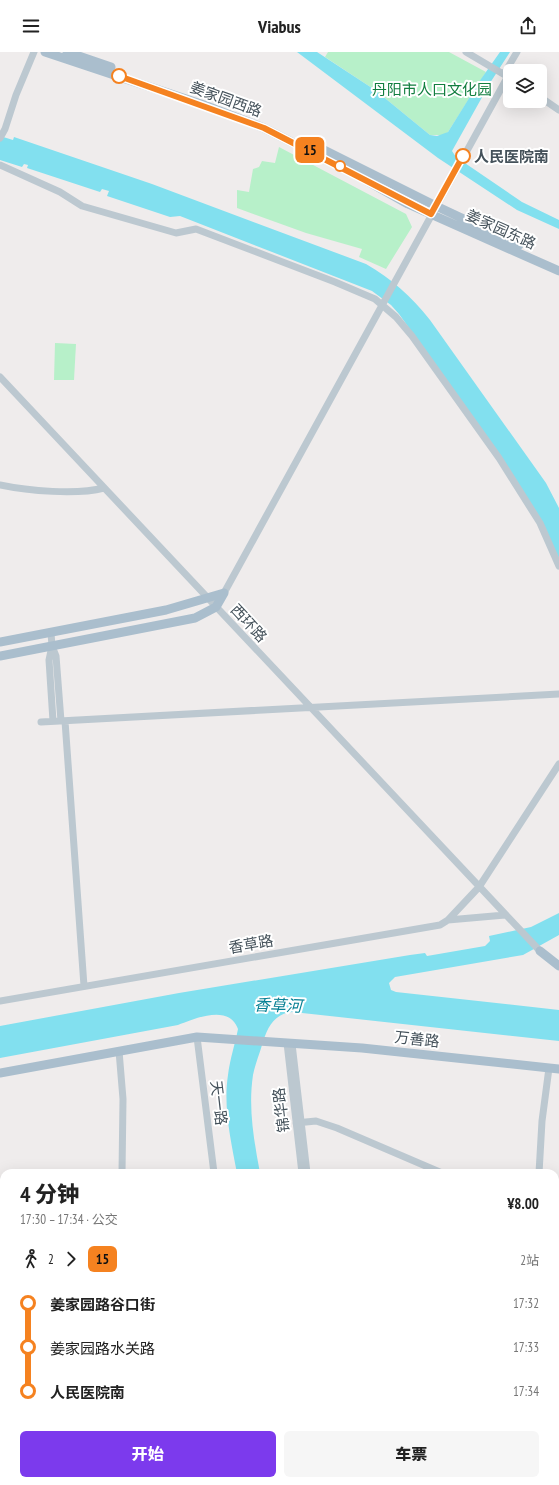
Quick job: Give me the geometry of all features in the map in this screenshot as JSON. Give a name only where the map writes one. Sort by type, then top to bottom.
[{"type":"main road","name":"姜家园西路","points":[[45,52],[197,103],[264,128],[433,210]]},
{"type":"main road","name":"姜家园西路","points":[[67,52],[276,127],[433,210]]},
{"type":"main road","name":"姜家园东路","points":[[433,210],[559,265]]},
{"type":"main road","name":"姜家园东路","points":[[433,210],[465,227],[559,271]]},
{"type":"main road","points":[[0,642],[166,610],[209,599],[224,593]]},
{"type":"main road","points":[[0,656],[194,618],[216,607],[224,593]]},
{"type":"main road","points":[[540,951],[559,966]]},
{"type":"main road","name":"万善路","points":[[0,1073],[197,1037],[362,1048],[559,1069]]},
{"type":"street","points":[[0,136],[6,129],[16,94],[34,52]]},
{"type":"street","points":[[466,52],[503,73]]},
{"type":"street","points":[[511,64],[517,52]]},
{"type":"street","points":[[224,593],[384,304],[503,81]]},
{"type":"street","points":[[547,102],[559,110]]},
{"type":"street","points":[[0,165],[60,192],[82,206],[176,233],[196,229],[335,282],[384,304],[412,336],[499,458],[540,523],[559,566]]},
{"type":"street","name":"西环路","points":[[0,377],[540,951]]},
{"type":"street","points":[[0,484],[14,488],[68,491],[93,491],[104,488]]},
{"type":"street","points":[[51,633],[52,646],[49,660],[53,721]]},
{"type":"street","points":[[52,646],[56,656],[63,721],[84,986]]},
{"type":"street","points":[[41,722],[559,694]]},
{"type":"street","points":[[448,920],[479,887],[559,764]]},
{"type":"street","name":"香草路","points":[[0,1001],[440,925],[448,920],[505,915]]},
{"type":"street","name":"天一路","points":[[197,1037],[214,1169]]},
{"type":"street","name":"锦华路","points":[[290,1044],[299,1123],[306,1169]]},
{"type":"street","points":[[119,1051],[123,1099],[122,1169]]},
{"type":"street","points":[[539,1169],[542,1121],[549,1068]]},
{"type":"street","points":[[299,1123],[316,1121],[337,1128],[433,1169]]},
{"type":"street","name":"锦华路","points":[[299,1123],[302,1169]]},
{"type":"green space","name":"丹阳市人口文化园","points":[[328,52],[449,52],[486,72],[448,132],[444,135],[430,135],[375,90],[325,57]]},
{"type":"green space","points":[[279,147],[406,214],[412,227],[386,269],[359,257],[362,249],[306,233],[237,208],[237,190],[249,192],[253,169],[259,167],[262,161],[275,163]]},
{"type":"green space","points":[[55,343],[76,344],[74,380],[54,380]]},
{"type":"water","points":[[297,52],[317,52],[375,90],[430,135],[437,136],[448,132],[481,79],[500,52],[510,52],[490,83],[452,151],[456,157],[522,202],[559,220],[559,229],[517,210],[438,158]]},
{"type":"water","points":[[0,136],[13,140],[14,137],[152,184],[366,264],[393,282],[416,303],[430,320],[546,483],[559,508],[559,558],[450,385],[391,305],[372,291],[180,216],[170,217],[107,196],[109,191],[102,189],[100,192],[27,168],[28,165],[24,164],[22,167],[0,160]]},
{"type":"water","name":"香草河","points":[[559,913],[559,935],[523,955],[395,977],[389,983],[391,990],[396,992],[559,1010],[559,1041],[293,1012],[281,1015],[272,1022],[269,1027],[253,1075],[251,1112],[259,1169],[236,1169],[228,1124],[226,1099],[229,1069],[238,1029],[234,1021],[227,1017],[211,1015],[178,1025],[0,1058],[0,1026],[179,993],[410,955],[425,953],[427,956],[485,946],[490,941],[489,936],[531,927]]},
{"type":"bus line","name":"15","points":[[119,76],[204,105],[264,128],[308,149],[408,204],[431,214],[463,156]]},
{"type":"place","name":"人民医院南","points":[[463,156]]}]
